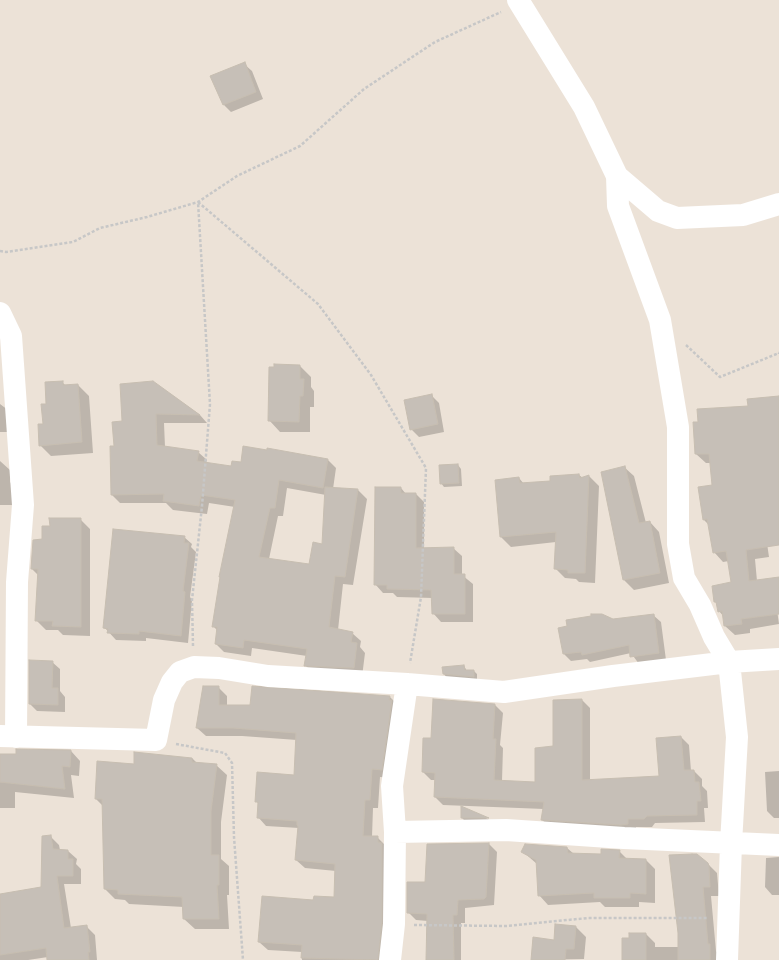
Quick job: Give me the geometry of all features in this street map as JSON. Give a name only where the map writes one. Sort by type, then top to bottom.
[{"type":"street","points":[[519,2],[584,107],[617,176],[618,206],[660,320],[678,427],[678,544],[684,578],[700,605],[714,638],[729,662],[737,738],[730,844],[727,960]]},
{"type":"street","points":[[617,176],[658,211],[678,218],[744,215],[779,204]]},
{"type":"street","points":[[0,313],[11,336],[8,399],[23,505],[9,580],[8,736],[156,740],[164,700],[172,682],[180,672],[194,667],[219,668],[268,676],[407,684],[504,692],[613,676],[729,662],[779,659]]},
{"type":"street","points":[[390,960],[394,924],[395,832],[392,786],[407,684]]},
{"type":"street","points":[[395,832],[506,830],[730,844],[779,845]]},
{"type":"path","points":[[0,251],[6,252],[73,242],[100,228],[148,217],[198,202],[237,176],[300,146],[364,89],[435,42],[519,2]]},
{"type":"path","points":[[194,667],[192,600],[202,506],[210,404],[198,202]]},
{"type":"path","points":[[198,202],[318,304],[371,375],[426,468],[421,597],[407,684]]},
{"type":"path","points":[[660,320],[720,377],[779,353]]},
{"type":"path","points":[[156,740],[225,753],[232,764],[234,837],[243,960]]},
{"type":"path","points":[[394,924],[506,926],[588,918],[729,918]]},
{"type":"building","points":[[245,62],[256,92],[223,105],[210,76]]},
{"type":"building","points":[[274,364],[300,365],[300,379],[304,379],[303,396],[300,396],[299,422],[268,421],[269,367],[274,367]]},
{"type":"building","points":[[63,381],[63,385],[78,384],[82,442],[39,446],[38,424],[43,424],[41,404],[46,404],[45,382]]},
{"type":"building","points":[[153,381],[200,415],[156,414],[157,445],[199,451],[197,461],[231,466],[232,461],[241,462],[243,446],[267,450],[267,448],[328,459],[323,488],[279,480],[275,508],[270,508],[259,557],[309,564],[313,542],[322,544],[325,487],[358,489],[345,577],[335,576],[329,627],[353,632],[351,642],[357,643],[354,668],[304,666],[307,649],[244,640],[243,648],[215,644],[217,627],[212,627],[219,577],[235,500],[201,495],[199,506],[163,501],[164,494],[111,495],[110,446],[114,446],[112,422],[122,421],[120,384]]},
{"type":"building","points":[[432,394],[438,424],[410,430],[404,400]]},
{"type":"building","points":[[779,396],[779,545],[746,550],[749,581],[779,577],[779,614],[741,619],[742,624],[724,626],[722,611],[718,612],[716,602],[714,602],[712,586],[731,582],[726,551],[713,553],[707,519],[703,520],[698,487],[712,485],[709,454],[695,454],[693,422],[698,422],[697,409],[748,406],[747,399]]},
{"type":"building","points":[[458,464],[459,483],[440,484],[439,465]]},
{"type":"building","points":[[625,466],[639,523],[650,521],[660,573],[623,580],[601,472]]},
{"type":"building","points":[[579,474],[580,478],[589,475],[585,573],[568,573],[568,570],[554,569],[556,532],[500,537],[495,480],[519,477],[520,483],[550,481],[550,476]]},
{"type":"building","points":[[375,487],[401,487],[401,493],[416,493],[416,548],[454,547],[454,574],[465,574],[465,614],[432,614],[431,590],[387,589],[387,585],[374,585]]},
{"type":"building","points":[[49,518],[81,518],[81,627],[52,626],[53,621],[35,621],[38,569],[31,569],[33,540],[42,539],[42,526],[50,526]]},
{"type":"building","points":[[113,529],[185,536],[184,543],[189,543],[183,591],[185,592],[181,636],[139,631],[139,634],[107,633],[108,629],[103,628]]},
{"type":"building","points":[[591,614],[602,614],[613,619],[654,614],[659,653],[630,657],[629,645],[582,655],[581,652],[563,654],[558,628],[567,626],[566,620],[591,616]]},
{"type":"building","points":[[29,660],[53,661],[52,688],[58,688],[58,705],[29,704]]},
{"type":"building","points":[[464,665],[465,670],[474,670],[474,677],[443,674],[442,667]]},
{"type":"building","points":[[203,686],[219,686],[219,705],[250,705],[252,686],[390,696],[389,700],[392,700],[382,770],[372,769],[370,800],[365,800],[363,836],[378,836],[378,842],[382,843],[382,923],[378,960],[301,958],[302,945],[258,942],[262,896],[313,900],[314,896],[334,897],[335,864],[295,860],[298,826],[297,821],[257,818],[258,802],[255,802],[257,772],[294,775],[296,733],[233,728],[196,728]]},
{"type":"building","points":[[433,699],[495,704],[493,739],[496,739],[494,780],[535,782],[535,748],[553,746],[553,700],[582,699],[582,780],[659,776],[656,738],[681,736],[684,770],[694,770],[695,782],[699,782],[701,801],[697,801],[697,815],[647,816],[644,819],[628,819],[628,824],[621,825],[541,820],[544,802],[434,797],[435,773],[422,772],[423,738],[431,738]]},
{"type":"building","points":[[16,749],[71,750],[70,767],[62,766],[65,789],[0,782],[0,754],[16,754]]},
{"type":"building","points":[[134,752],[192,758],[192,762],[217,764],[211,811],[211,855],[219,855],[219,885],[217,885],[219,919],[183,919],[182,897],[118,894],[118,890],[104,889],[102,799],[95,799],[97,761],[134,764]]},
{"type":"building","points":[[461,806],[489,818],[461,818]]},
{"type":"building","points":[[51,835],[53,849],[68,850],[68,859],[73,859],[73,876],[57,876],[64,928],[87,925],[90,952],[88,952],[89,960],[47,960],[46,948],[0,955],[0,894],[41,887],[42,836]]},
{"type":"building","points":[[489,843],[486,897],[484,899],[458,900],[457,915],[453,915],[454,960],[426,960],[427,914],[407,913],[407,882],[425,882],[427,844]]},
{"type":"building","points":[[525,844],[567,847],[568,853],[601,854],[601,849],[620,850],[619,858],[646,859],[646,894],[630,893],[630,898],[594,898],[594,893],[538,896],[536,860],[521,852]]},
{"type":"building","points":[[697,854],[708,863],[709,866],[710,887],[703,887],[708,944],[710,944],[710,960],[678,960],[678,933],[669,855]]},
{"type":"building","points":[[555,924],[576,926],[574,949],[566,949],[565,960],[531,960],[533,937],[554,940]]},
{"type":"building","points":[[629,933],[646,933],[646,960],[622,960],[622,938],[629,938]]}]
